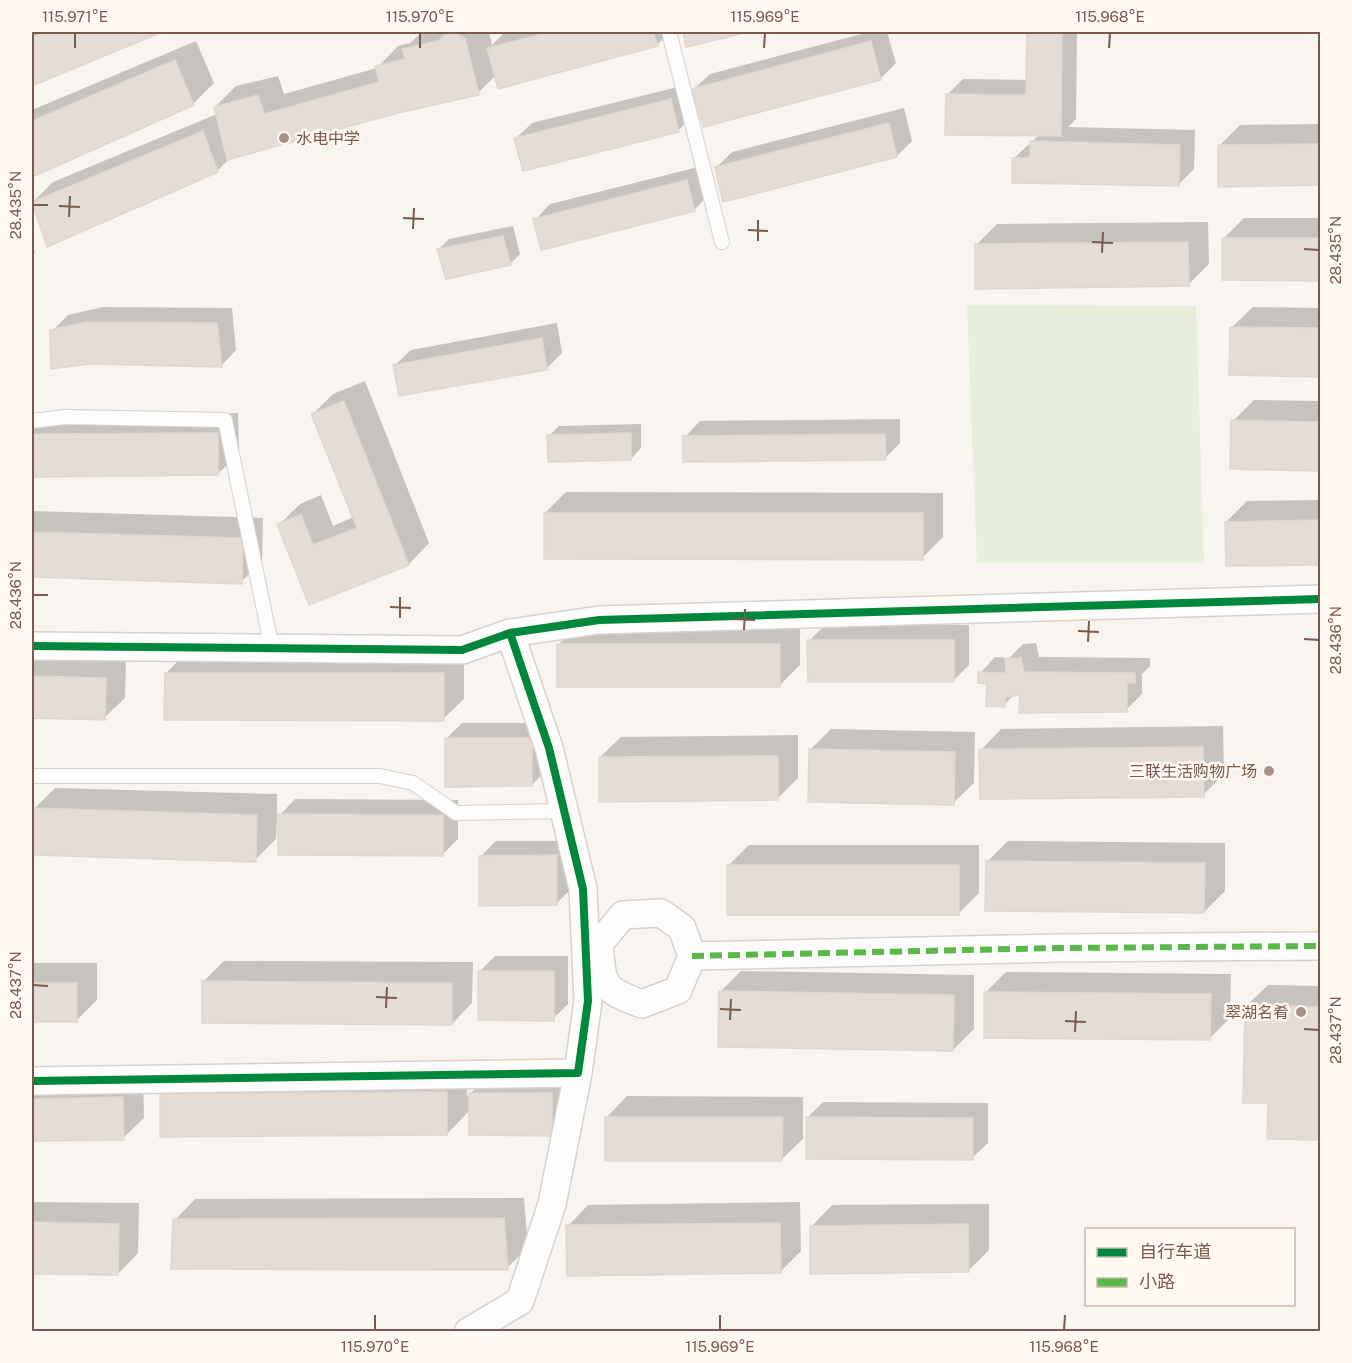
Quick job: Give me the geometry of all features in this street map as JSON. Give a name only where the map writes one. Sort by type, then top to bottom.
[{"type":"street","points":[[32,646],[462,651],[510,633],[599,620],[1320,598]]},
{"type":"street","points":[[468,1332],[520,1301],[552,1204],[578,1073],[588,1001],[583,889],[549,748],[510,633]]},
{"type":"street","points":[[692,956],[1058,948],[1320,946]]},
{"type":"street","points":[[32,1081],[578,1073]]},
{"type":"lane","points":[[669,32],[722,242]]},
{"type":"lane","points":[[32,421],[65,417],[225,420],[272,649]]},
{"type":"lane","points":[[32,776],[380,776],[413,783],[456,813],[564,811]]},
{"type":"green space","points":[[967,305],[1196,306],[1204,563],[977,563]]},
{"type":"building","points":[[47,32],[162,32],[32,86],[32,37]]},
{"type":"building","points":[[550,32],[653,32],[658,46],[498,89],[487,48]]},
{"type":"building","points":[[683,32],[748,32],[686,47]]},
{"type":"building","points":[[1027,32],[1062,32],[1061,136],[945,135],[946,94],[1026,95]]},
{"type":"building","points":[[446,34],[456,34],[465,38],[479,95],[398,113],[227,160],[214,107],[258,95],[264,114],[379,82],[375,66],[405,59],[402,49],[438,41]]},
{"type":"building","points":[[871,41],[881,80],[703,127],[692,89]]},
{"type":"building","points":[[175,60],[194,105],[32,177],[32,121]]},
{"type":"building","points":[[671,99],[679,132],[523,171],[514,138]]},
{"type":"building","points":[[889,123],[897,157],[723,202],[715,167]]},
{"type":"building","points":[[203,131],[218,172],[47,247],[32,202]]},
{"type":"building","points":[[1030,141],[1180,145],[1179,186],[1012,183],[1012,158],[1030,158]]},
{"type":"building","points":[[1320,144],[1320,185],[1218,187],[1218,145]]},
{"type":"building","points":[[687,180],[695,211],[541,250],[533,219]]},
{"type":"building","points":[[503,236],[511,265],[446,279],[437,249]]},
{"type":"building","points":[[1222,238],[1320,238],[1320,281],[1222,280]]},
{"type":"building","points":[[1188,242],[1189,286],[975,289],[975,244]]},
{"type":"building","points":[[86,322],[217,323],[222,367],[90,364],[51,369],[50,330]]},
{"type":"building","points":[[1230,327],[1320,328],[1320,377],[1229,375]]},
{"type":"building","points":[[542,338],[547,370],[399,396],[393,365]]},
{"type":"building","points":[[344,401],[409,565],[309,605],[277,524],[301,515],[313,545],[357,528],[311,414]]},
{"type":"building","points":[[1231,420],[1320,422],[1320,471],[1230,469]]},
{"type":"building","points":[[218,433],[218,475],[32,477],[32,434]]},
{"type":"building","points":[[631,433],[631,460],[548,462],[547,435]]},
{"type":"building","points":[[885,434],[886,460],[683,462],[683,436]]},
{"type":"building","points":[[544,513],[923,513],[923,560],[544,559]]},
{"type":"building","points":[[1320,520],[1320,565],[1226,566],[1225,522]]},
{"type":"building","points":[[32,532],[243,538],[242,584],[32,577]]},
{"type":"building","points":[[807,640],[954,640],[954,682],[808,682]]},
{"type":"building","points":[[557,644],[780,644],[780,687],[557,687]]},
{"type":"building","points":[[1021,658],[1024,672],[1135,673],[1135,683],[1127,683],[1127,712],[1019,713],[1020,695],[1005,697],[1005,707],[986,706],[987,684],[978,683],[978,672],[1006,673],[1005,659]]},
{"type":"building","points":[[165,673],[444,673],[444,721],[164,720]]},
{"type":"building","points":[[32,676],[106,678],[105,720],[32,718]]},
{"type":"building","points":[[445,738],[532,738],[532,786],[445,787]]},
{"type":"building","points":[[1203,747],[1204,797],[980,799],[979,749]]},
{"type":"building","points":[[809,749],[955,752],[954,805],[808,802]]},
{"type":"building","points":[[778,756],[778,800],[599,802],[599,757]]},
{"type":"building","points":[[33,808],[257,815],[256,862],[32,855]]},
{"type":"building","points":[[278,814],[443,815],[443,856],[278,855]]},
{"type":"building","points":[[557,855],[557,905],[479,906],[479,856]]},
{"type":"building","points":[[986,861],[1205,863],[1204,913],[985,911]]},
{"type":"building","points":[[727,865],[959,865],[959,915],[727,915]]},
{"type":"building","points":[[478,971],[554,971],[554,1021],[478,1020]]},
{"type":"building","points":[[202,981],[452,983],[452,1025],[202,1023]]},
{"type":"building","points":[[32,983],[77,983],[77,1022],[32,1022]]},
{"type":"building","points":[[719,991],[954,995],[953,1051],[718,1047]]},
{"type":"building","points":[[984,992],[1211,994],[1210,1040],[984,1038]]},
{"type":"building","points":[[1245,1005],[1320,1007],[1320,1140],[1267,1139],[1268,1103],[1243,1103]]},
{"type":"building","points":[[447,1092],[447,1135],[160,1137],[160,1094]]},
{"type":"building","points":[[469,1093],[552,1093],[552,1136],[469,1135]]},
{"type":"building","points":[[123,1097],[124,1140],[32,1141],[32,1099]]},
{"type":"building","points":[[605,1117],[783,1117],[782,1161],[605,1161]]},
{"type":"building","points":[[806,1117],[973,1118],[973,1160],[806,1159]]},
{"type":"building","points":[[504,1218],[508,1270],[171,1269],[173,1219]]},
{"type":"building","points":[[32,1222],[119,1224],[118,1275],[32,1274]]},
{"type":"building","points":[[780,1223],[781,1273],[567,1276],[566,1225]]},
{"type":"building","points":[[968,1224],[969,1272],[810,1274],[810,1226]]},
{"type":"marked path","points":[[692,956],[1058,948],[1320,946]]},
{"type":"cycle path","points":[[32,646],[462,650],[510,633],[599,620],[1320,599]]},
{"type":"cycle path","points":[[32,1081],[578,1073],[588,1001],[583,889],[549,748],[510,633]]},
{"type":"place","name":"水电中学","points":[[284,138]]},
{"type":"place","name":"三联生活购物广场","points":[[1269,771]]},
{"type":"place","name":"翠湖名肴","points":[[1301,1012]]}]
